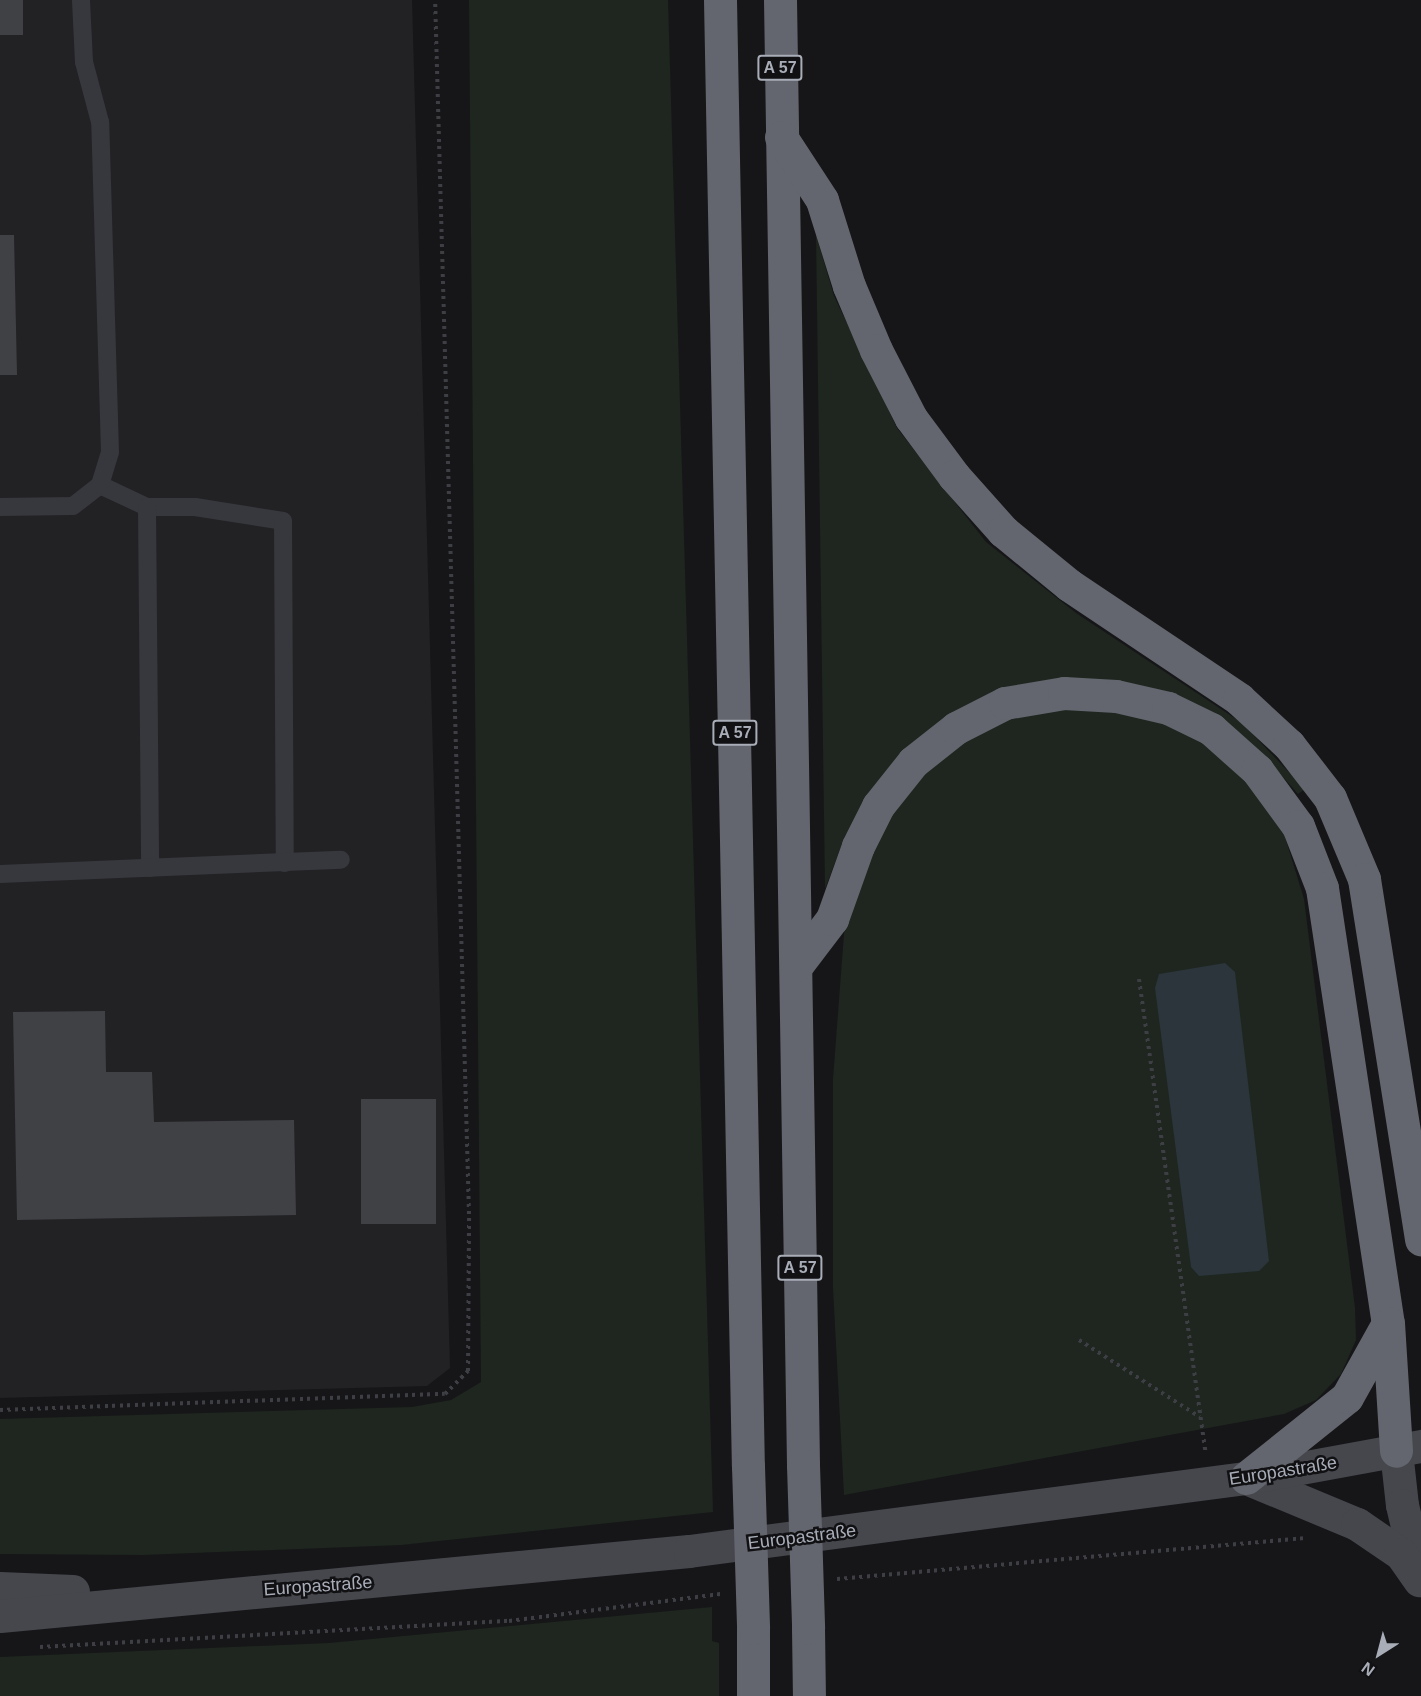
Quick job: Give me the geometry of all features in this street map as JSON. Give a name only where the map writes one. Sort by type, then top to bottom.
[{"type":"highway","name":"A 57","points":[[720,0],[753,1696]]},
{"type":"highway","name":"A 57","points":[[780,0],[797,965],[803,1465],[809,1696]]},
{"type":"highway","points":[[781,137],[822,200],[849,286],[891,379],[911,418],[954,476],[1003,531],[1069,585],[1239,699],[1289,745],[1330,798],[1364,879],[1421,1240]]},
{"type":"highway","points":[[797,965],[832,919],[878,806],[913,762],[956,728],[1005,703],[1064,693],[1116,696],[1168,708],[1211,729],[1257,770],[1298,826],[1322,888],[1409,1448]]},
{"type":"highway","points":[[1246,1478],[1347,1397],[1388,1323]]},
{"type":"main road","name":"Europastraße","points":[[0,1616],[178,1596],[519,1571],[1246,1478],[1409,1448]]},
{"type":"main road","points":[[1409,1448],[1402,1505],[1420,1582]]},
{"type":"main road","points":[[1246,1478],[1358,1524],[1401,1554],[1420,1582]]},
{"type":"main road","name":"Europastraße","points":[[0,1588],[178,1596]]},
{"type":"lane","points":[[0,507],[73,506],[100,485],[110,452],[100,122],[84,62],[81,0]]},
{"type":"lane","points":[[100,485],[147,507],[195,507],[283,521],[285,863]]},
{"type":"lane","points":[[147,507],[150,868]]},
{"type":"lane","points":[[0,874],[341,860]]},
{"type":"path","points":[[0,1410],[445,1394],[468,1371],[469,1214],[435,0]]},
{"type":"path","points":[[1139,979],[1210,1482]]},
{"type":"path","points":[[1079,1340],[1202,1418]]},
{"type":"path","points":[[830,1580],[1184,1551],[1270,1538],[1316,1540]]},
{"type":"path","points":[[36,1647],[509,1622],[723,1594]]},
{"type":"shaded area","points":[[0,0],[412,0],[450,1368],[427,1386],[0,1398]]},
{"type":"shaded area","points":[[469,0],[668,0],[713,1512],[401,1545],[143,1555],[0,1554],[0,1419],[412,1407],[451,1400],[481,1382]]},
{"type":"shaded area","points":[[816,235],[834,296],[897,428],[986,542],[1076,613],[1242,723],[1305,789],[1298,794],[1269,761],[1222,721],[1003,691],[845,836],[825,889]]},
{"type":"shaded area","points":[[1067,706],[1115,708],[1163,720],[1207,744],[1248,778],[1282,827],[1304,899],[1355,1308],[1356,1340],[1341,1374],[1316,1400],[1284,1414],[844,1495],[833,1288],[833,1079],[845,921],[886,818],[921,771],[966,738],[1008,720]]},
{"type":"shaded area","points":[[1225,963],[1235,972],[1269,1261],[1259,1271],[1199,1276],[1191,1267],[1155,988],[1159,974]]},
{"type":"shaded area","points":[[712,1607],[712,1641],[719,1643],[719,1696],[0,1696],[0,1657],[329,1643]]},
{"type":"building","points":[[0,0],[23,0],[23,35],[0,35]]},
{"type":"building","points":[[0,235],[14,235],[17,375],[0,375]]},
{"type":"building","points":[[105,1011],[106,1072],[152,1072],[154,1122],[294,1120],[296,1215],[17,1220],[13,1012]]},
{"type":"building","points":[[361,1099],[436,1099],[436,1224],[361,1224]]}]
